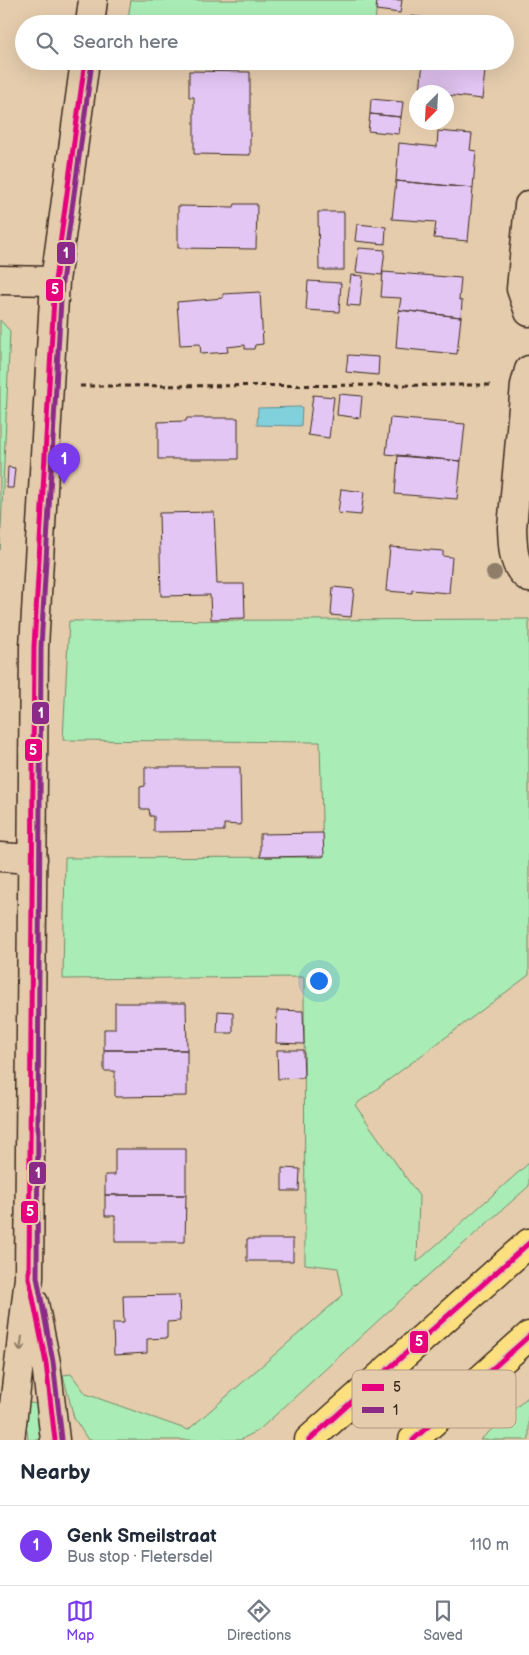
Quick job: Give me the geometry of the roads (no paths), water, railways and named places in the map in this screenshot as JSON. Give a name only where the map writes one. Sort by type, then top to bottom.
[{"type":"main road","points":[[387,1370],[529,1243]]},
{"type":"main road","points":[[491,1370],[529,1336]]},
{"type":"main road","points":[[309,1440],[352,1401]]},
{"type":"main road","points":[[413,1440],[426,1428]]},
{"type":"street","points":[[91,15],[93,0]]},
{"type":"street","points":[[10,1440],[29,1278],[34,647],[55,280],[84,70]]},
{"type":"street","points":[[529,204],[521,289],[529,312]]},
{"type":"street","points":[[0,280],[55,280]]},
{"type":"street","points":[[529,370],[525,385],[512,528],[517,565],[524,575],[529,578]]},
{"type":"street","points":[[0,858],[33,859]]},
{"type":"street","points":[[29,1278],[46,1363],[55,1440]]},
{"type":"water","points":[[302,407],[301,426],[257,425],[258,408]]},
{"type":"place","name":"Genk Smeilstraat","points":[[64,484]]}]
